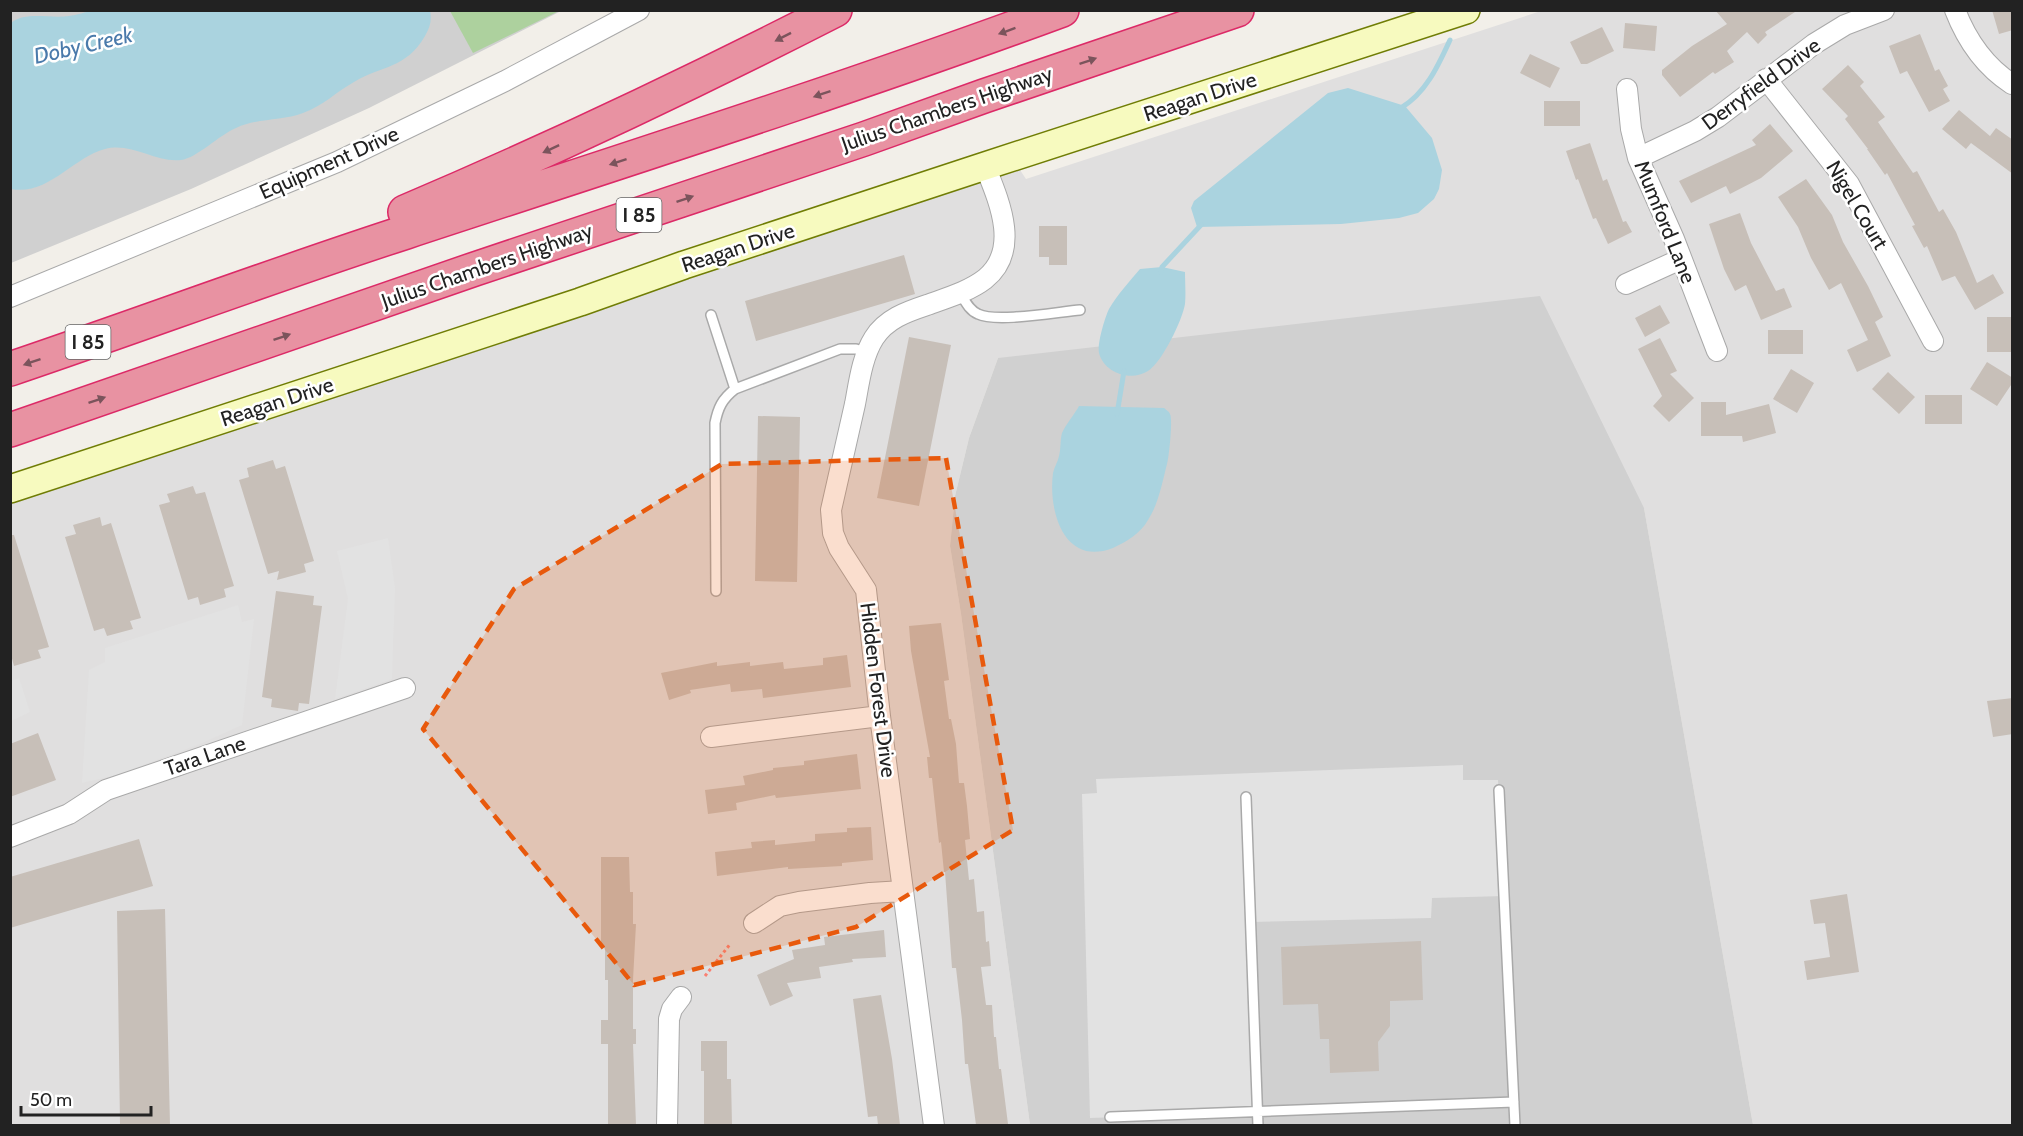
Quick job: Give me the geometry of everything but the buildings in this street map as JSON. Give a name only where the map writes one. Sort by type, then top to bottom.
[{"type":"highway","points":[[166,314],[508,169],[722,68],[835,10]]},
{"type":"highway","name":"I 85","points":[[10,369],[303,266],[695,138],[963,47],[1062,10]]},
{"type":"highway","name":"Julius Chambers Highway","points":[[10,430],[1237,10]]},
{"type":"street","name":"Equipment Drive","points":[[10,297],[337,162],[505,81],[639,10]]},
{"type":"street","name":"Reagan Drive","points":[[10,489],[580,302],[684,265],[1466,10]]},
{"type":"street","name":"Derryfield Drive","points":[[1638,158],[1695,131],[1718,117],[1814,44],[1845,25],[1884,10]]},
{"type":"street","points":[[1955,10],[1972,46],[1991,67],[2013,84]]},
{"type":"street","name":"Nigel Court","points":[[1766,79],[1849,184],[1933,341]]},
{"type":"street","name":"Mumford Lane","points":[[1627,89],[1631,129],[1638,158],[1718,351]]},
{"type":"street","name":"Hidden Forest Drive","points":[[934,1125],[880,716],[866,590],[839,548],[833,533],[831,510],[863,367],[874,339],[889,321],[908,311],[960,293],[983,280],[997,268],[1004,247],[1005,226],[1000,202],[985,166]]},
{"type":"street","points":[[1626,284],[1681,259]]},
{"type":"street","name":"Tara Lane","points":[[10,837],[69,814],[106,790],[405,688]]},
{"type":"street","points":[[711,737],[880,716]]},
{"type":"street","points":[[754,923],[780,906],[859,894],[903,891]]},
{"type":"street","points":[[667,1125],[669,1019],[681,997]]},
{"type":"lane","points":[[960,293],[968,306],[977,314],[993,318],[1080,310]]},
{"type":"lane","points":[[711,315],[735,389]]},
{"type":"lane","points":[[716,591],[715,423],[717,410],[724,398],[735,389],[840,349],[856,349],[868,353]]},
{"type":"lane","points":[[1499,790],[1515,1125]]},
{"type":"lane","points":[[1246,797],[1258,1125]]},
{"type":"lane","points":[[1110,1117],[1514,1102]]},
{"type":"path","points":[[706,975],[730,944]]},
{"type":"highlighted area","points":[[946,458],[1013,830],[856,927],[634,985],[423,729],[514,589],[722,464]]},
{"type":"shaded area","points":[[11,11],[561,11],[369,108],[191,189],[11,263]]},
{"type":"shaded area","points":[[1541,11],[2012,11],[2012,1125],[1753,1125],[1644,508],[998,358],[969,438],[955,496],[950,546],[1030,1125],[11,1125],[10,495],[1012,158],[1026,179]]},
{"type":"shaded area","points":[[1540,296],[1644,508],[1753,1125],[1030,1125],[950,546],[955,496],[969,438],[998,358]]},
{"type":"shaded area","points":[[388,538],[395,588],[392,679],[335,699],[348,599],[337,551]]},
{"type":"shaded area","points":[[238,605],[242,622],[254,619],[242,725],[200,744],[116,775],[82,783],[89,670],[105,662],[105,648]]},
{"type":"shaded area","points":[[19,678],[30,712],[11,721],[11,681]]},
{"type":"shaded area","points":[[1463,765],[1463,780],[1498,780],[1504,896],[1432,898],[1431,918],[1251,922],[1257,1112],[1090,1118],[1082,794],[1097,793],[1096,779]]},
{"type":"green space","points":[[450,11],[559,11],[473,53]]},
{"type":"water","name":"Doby Creek","points":[[93,10],[430,10],[431,17],[425,36],[410,55],[402,61],[364,76],[310,110],[295,116],[244,125],[229,131],[194,155],[181,160],[162,159],[125,148],[105,149],[37,187],[24,190],[11,189],[11,23],[23,17],[62,17]]},
{"type":"water","points":[[1348,88],[1405,106],[1432,138],[1442,170],[1439,189],[1434,199],[1418,213],[1399,218],[1341,224],[1197,227],[1191,208],[1194,201],[1328,93]]},
{"type":"water","points":[[1162,267],[1185,272],[1185,304],[1180,320],[1165,350],[1148,371],[1134,376],[1119,374],[1106,366],[1099,353],[1100,337],[1107,313],[1140,269]]},
{"type":"water","points":[[1079,406],[1164,408],[1171,417],[1168,460],[1160,493],[1152,513],[1145,525],[1133,537],[1113,548],[1096,552],[1082,550],[1071,543],[1063,532],[1053,503],[1053,473],[1060,453],[1062,433]]},
{"type":"waterway","points":[[1401,108],[1418,95],[1424,87],[1450,40]]},
{"type":"waterway","points":[[1161,272],[1162,267],[1201,225]]},
{"type":"waterway","points":[[1117,414],[1124,371]]}]
